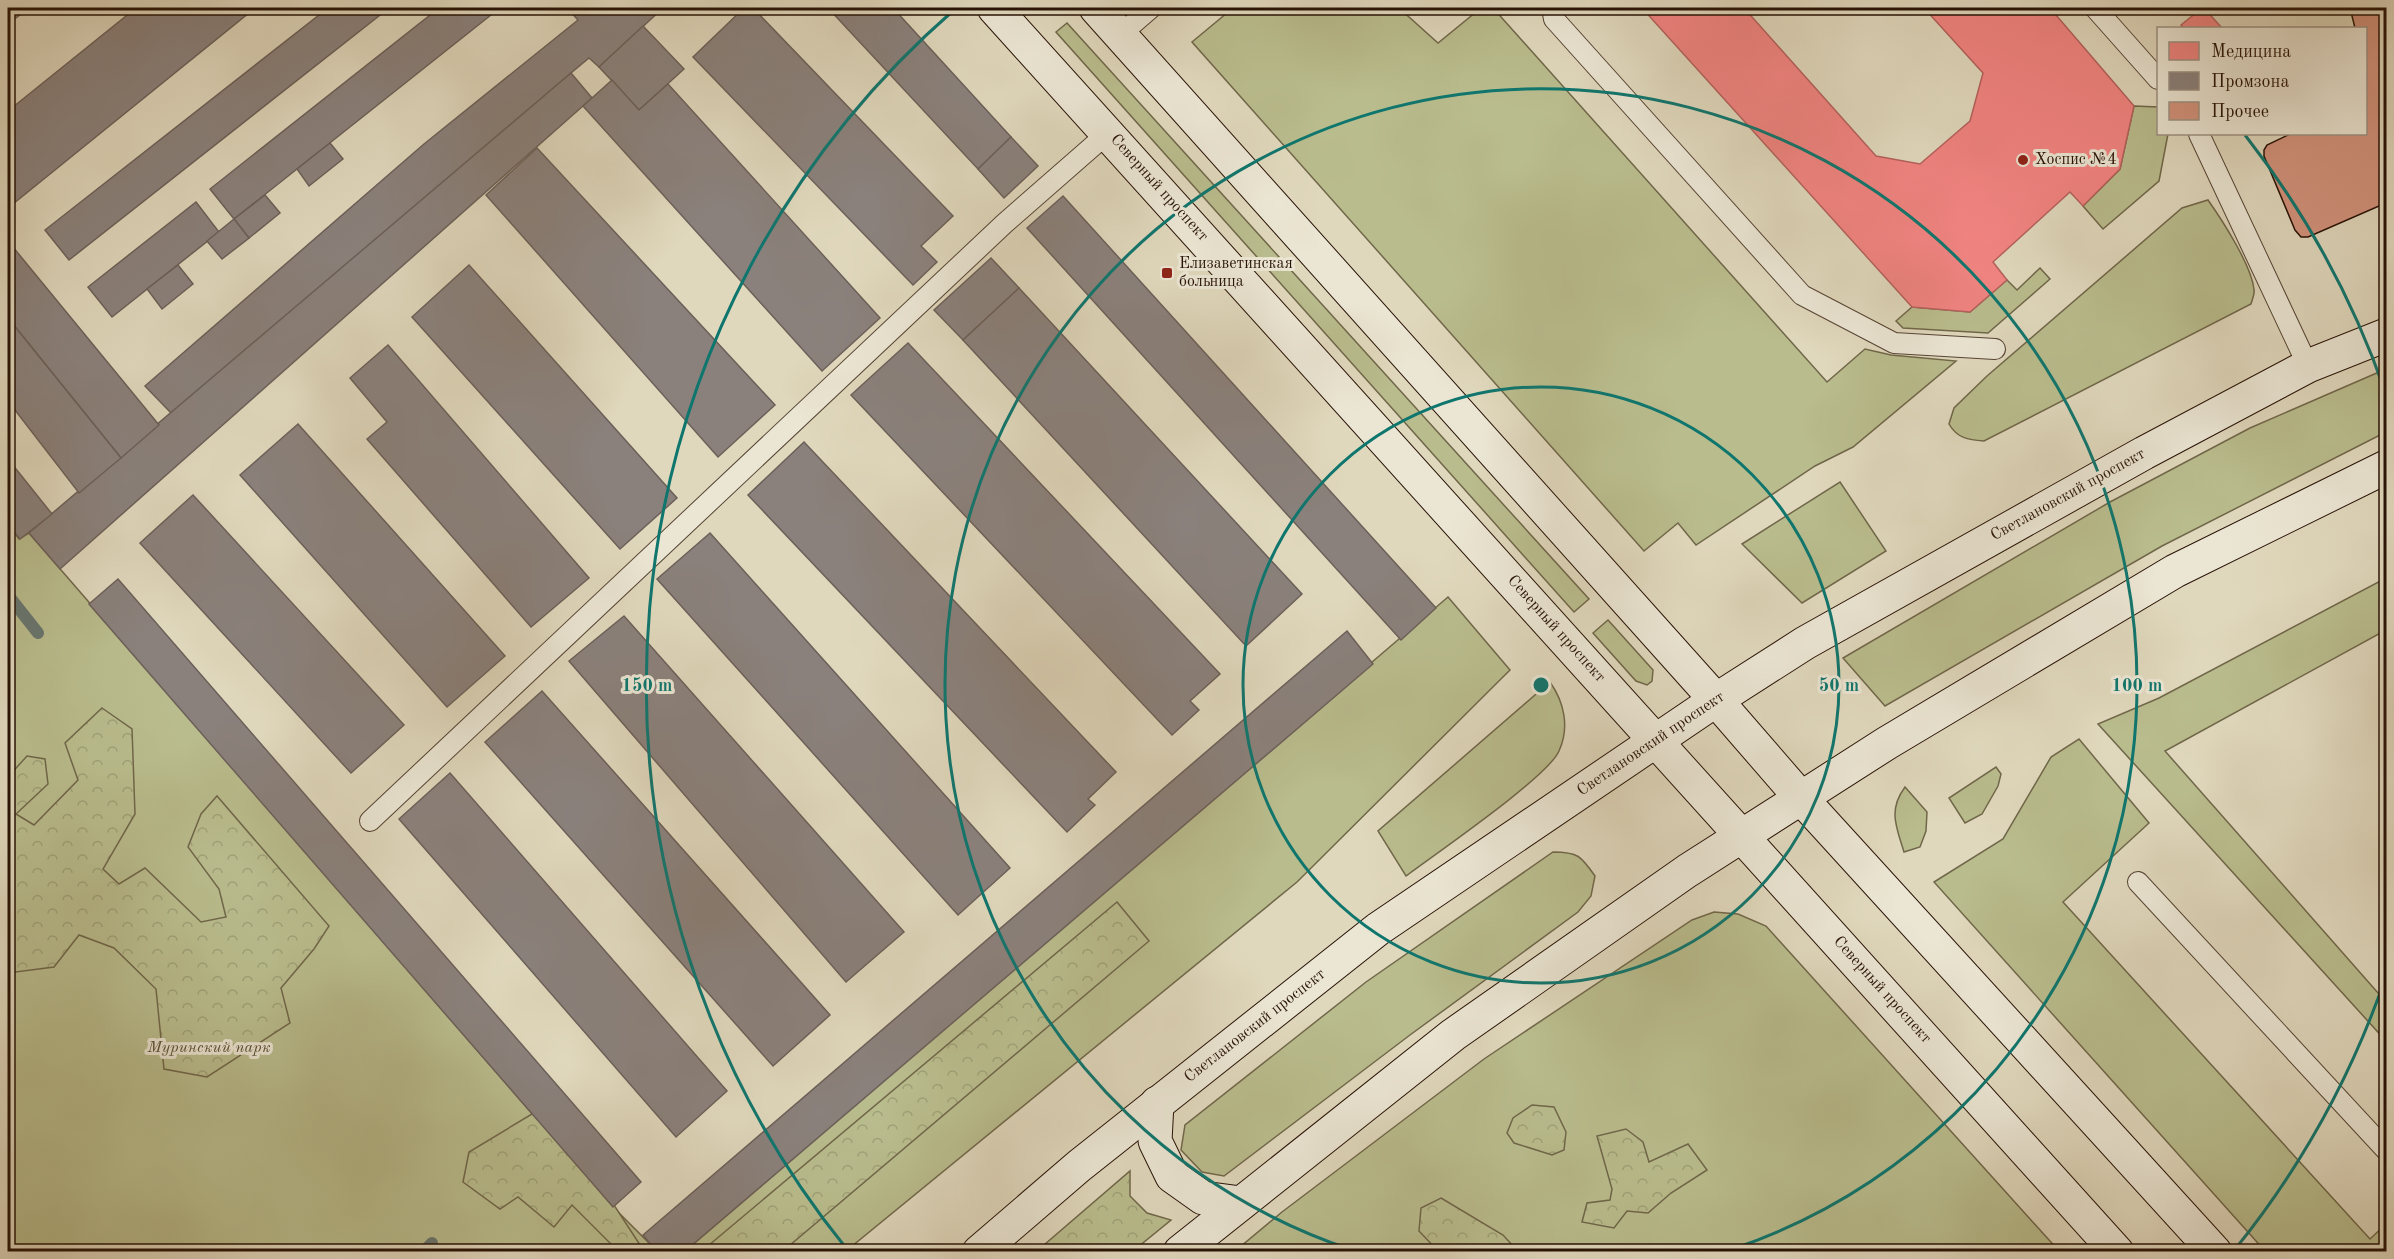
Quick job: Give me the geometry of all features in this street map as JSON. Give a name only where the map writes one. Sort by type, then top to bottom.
[{"type":"main road","name":"Северный проспект","points":[[994,8],[1109,132],[2117,1251]]},
{"type":"main road","points":[[1096,8],[1716,700],[1801,798],[2215,1251]]},
{"type":"main road","name":"Светлановский проспект","points":[[980,1251],[1071,1172],[1156,1103],[1378,929],[1656,739],[1805,642],[2144,453],[2308,366],[2386,335]]},
{"type":"main road","points":[[1180,1251],[1453,1035],[1742,836],[1887,743],[2175,571],[2386,466]]},
{"type":"main road","points":[[1156,1103],[1155,1142],[1172,1176],[1203,1198],[1241,1203]]},
{"type":"lane","points":[[1121,34],[1150,8]]},
{"type":"lane","points":[[1552,8],[1554,20],[1802,295],[1894,343],[1995,349]]},
{"type":"lane","points":[[2095,8],[2157,78]]},
{"type":"lane","points":[[370,821],[996,231],[1109,132]]},
{"type":"lane","points":[[2199,135],[2308,366]]},
{"type":"lane","points":[[2138,882],[2386,1150]]},
{"type":"green space","points":[[1233,8],[1399,8],[1438,43],[1481,8],[1493,8],[1827,382],[1865,349],[1891,355],[1956,361],[1853,447],[1815,466],[1696,545],[1678,523],[1644,551],[1192,42]]},
{"type":"green space","points":[[1067,23],[1589,599],[1574,612],[1056,32]]},
{"type":"green space","points":[[2134,106],[2157,107],[2157,135],[2168,135],[2159,181],[2103,229],[2083,206],[2120,169]]},
{"type":"green space","points":[[2208,200],[2236,244],[2248,269],[2254,292],[2251,304],[1984,441],[1964,437],[1952,429],[1949,424],[1954,408],[1987,376],[2182,208]]},
{"type":"green space","points":[[2040,268],[2050,279],[1988,333],[1903,328],[1896,321],[1912,307],[1970,312],[2007,280],[2017,290]]},
{"type":"green space","points":[[2386,369],[2386,432],[2162,546],[1885,706],[1843,658],[2110,502],[2250,428]]},
{"type":"green space","points":[[1840,482],[1886,551],[1802,603],[1742,544]]},
{"type":"green space","name":"Муринский парк","points":[[8,524],[19,539],[29,533],[613,1207],[657,1251],[8,1251]]},
{"type":"green space","points":[[2386,578],[2386,630],[2165,751],[2386,1002],[2386,1041],[2098,724],[2159,698]]},
{"type":"green space","points":[[1448,597],[1510,670],[1297,882],[846,1251],[684,1252]]},
{"type":"green space","points":[[1608,620],[1653,670],[1652,681],[1647,685],[1636,681],[1593,633]]},
{"type":"green space","points":[[1550,682],[1559,698],[1564,715],[1564,733],[1559,751],[1535,778],[1513,796],[1406,876],[1378,831]]},
{"type":"green space","points":[[102,708],[132,729],[135,814],[103,869],[119,884],[145,868],[201,922],[226,917],[219,889],[188,847],[201,814],[217,796],[329,926],[314,949],[281,988],[290,1023],[207,1077],[164,1069],[156,989],[114,948],[79,935],[54,967],[8,973],[8,777],[27,756],[45,759],[48,784],[16,814],[34,825],[78,780],[65,743]]},
{"type":"green space","points":[[2079,739],[2149,823],[2063,902],[2370,1239],[2386,1224],[2386,1251],[2265,1251],[1934,882],[2003,839],[2051,757]]},
{"type":"green space","points":[[1996,767],[2001,774],[1998,786],[1982,814],[1965,823],[1949,798]]},
{"type":"green space","points":[[1905,787],[1927,812],[1926,831],[1920,847],[1904,852],[1896,826],[1895,811]]},
{"type":"green space","points":[[1553,852],[1578,856],[1595,876],[1591,896],[1578,912],[1410,1035],[1224,1176],[1202,1172],[1181,1150],[1185,1125],[1366,982]]},
{"type":"green space","points":[[1117,902],[1149,941],[783,1251],[702,1251]]},
{"type":"green space","points":[[1714,912],[1738,914],[1766,926],[2059,1251],[1234,1252],[1282,1212],[1484,1059],[1692,920]]},
{"type":"green space","points":[[1532,1105],[1554,1107],[1566,1132],[1564,1150],[1552,1155],[1514,1143],[1507,1133],[1513,1118]]},
{"type":"green space","points":[[537,1111],[567,1133],[644,1251],[614,1251],[613,1246],[572,1205],[554,1227],[518,1197],[500,1209],[463,1182],[469,1152]]},
{"type":"green space","points":[[1626,1129],[1643,1142],[1649,1162],[1688,1144],[1707,1170],[1671,1193],[1648,1213],[1627,1211],[1614,1228],[1582,1222],[1587,1203],[1610,1200],[1612,1189],[1597,1136]]},
{"type":"green space","points":[[1130,1171],[1130,1196],[1147,1213],[1171,1220],[1133,1251],[1037,1251]]},
{"type":"green space","points":[[1441,1198],[1503,1235],[1514,1247],[1514,1251],[1438,1251],[1419,1231],[1421,1208]]},
{"type":"building: Медицина","name":"Хоспис №4","points":[[1642,8],[1744,8],[1876,156],[1920,164],[1970,121],[1983,73],[1924,8],[2050,8],[2134,106],[2120,169],[2083,206],[2070,192],[1993,262],[2007,280],[1970,312],[1912,307]]},
{"type":"building: Медицина","points":[[2204,8],[2221,27],[2183,27],[2181,25]]},
{"type":"building: Промзона","points":[[8,8],[29,8],[8,24]]},
{"type":"building: Промзона","points":[[136,8],[255,8],[8,208],[8,111]]},
{"type":"building: Промзона","points":[[328,8],[389,8],[69,260],[45,230]]},
{"type":"building: Промзона","points":[[439,8],[493,8],[496,11],[234,219],[210,189]]},
{"type":"building: Промзона","points":[[567,8],[663,8],[599,67],[589,58],[172,414],[145,386],[424,144],[578,20]]},
{"type":"building: Промзона","points":[[744,8],[753,8],[953,216],[921,246],[937,262],[913,285],[693,57]]},
{"type":"building: Промзона","points":[[828,8],[893,8],[1011,137],[978,169]]},
{"type":"building: Промзона","points":[[643,26],[684,69],[639,110],[599,67]]},
{"type":"building: Промзона","points":[[571,73],[592,98],[60,569],[29,533]]},
{"type":"building: Промзона","points":[[612,80],[639,110],[668,84],[880,318],[822,371],[583,106]]},
{"type":"building: Промзона","points":[[1011,137],[1038,166],[1004,198],[978,169]]},
{"type":"building: Промзона","points":[[330,143],[343,159],[309,186],[297,169]]},
{"type":"building: Промзона","points":[[537,148],[775,405],[718,457],[486,195]]},
{"type":"building: Промзона","points":[[265,195],[280,213],[249,238],[234,219]]},
{"type":"building: Промзона","points":[[1063,196],[1436,608],[1401,640],[1027,228]]},
{"type":"building: Промзона","points":[[196,202],[219,232],[112,317],[88,287]]},
{"type":"building: Промзона","points":[[234,219],[249,238],[222,259],[207,241]]},
{"type":"building: Промзона","points":[[8,241],[159,425],[121,458],[8,318]]},
{"type":"building: Промзона","points":[[991,258],[1019,288],[963,340],[934,310]]},
{"type":"building: Промзона","points":[[178,265],[193,284],[162,309],[147,289]]},
{"type":"building: Промзона","points":[[469,265],[677,498],[620,549],[412,317]]},
{"type":"building: Промзона","points":[[1019,288],[1302,594],[1246,646],[963,340]]},
{"type":"building: Промзона","points":[[8,318],[121,458],[79,493],[8,401]]},
{"type":"building: Промзона","points":[[908,343],[1220,674],[1190,701],[1199,710],[1172,735],[851,395]]},
{"type":"building: Промзона","points":[[388,345],[589,578],[531,627],[367,439],[387,422],[350,378]]},
{"type":"building: Промзона","points":[[298,424],[505,656],[447,707],[240,475]]},
{"type":"building: Промзона","points":[[804,442],[1116,772],[1088,799],[1095,805],[1067,832],[748,495]]},
{"type":"building: Промзона","points":[[8,459],[52,514],[20,539],[8,524]]},
{"type":"building: Промзона","points":[[193,495],[404,725],[351,773],[140,543]]},
{"type":"building: Промзона","points":[[710,533],[1010,868],[958,915],[657,579]]},
{"type":"building: Промзона","points":[[118,579],[641,1182],[613,1207],[89,604]]},
{"type":"building: Промзона","points":[[624,616],[904,932],[846,982],[569,661]]},
{"type":"building: Промзона","points":[[1347,631],[1373,664],[684,1252],[657,1252],[643,1235]]},
{"type":"building: Промзона","points":[[542,691],[830,1015],[773,1066],[485,742]]},
{"type":"building: Промзона","points":[[450,773],[727,1091],[676,1137],[399,819]]},
{"type":"building: Прочее","points":[[2350,8],[2386,8],[2386,203],[2308,237],[2301,237],[2295,230],[2264,156],[2264,150],[2267,145],[2288,135],[2367,135],[2367,27],[2355,27]]},
{"type":"waterway","points":[[8,595],[38,633]]},
{"type":"waterway","points":[[423,1252],[432,1243]]},
{"type":"place","name":"Хоспис №4","points":[[2023,160]]},
{"type":"place","name":"Елизаветинская больница","points":[[1167,273]]}]
